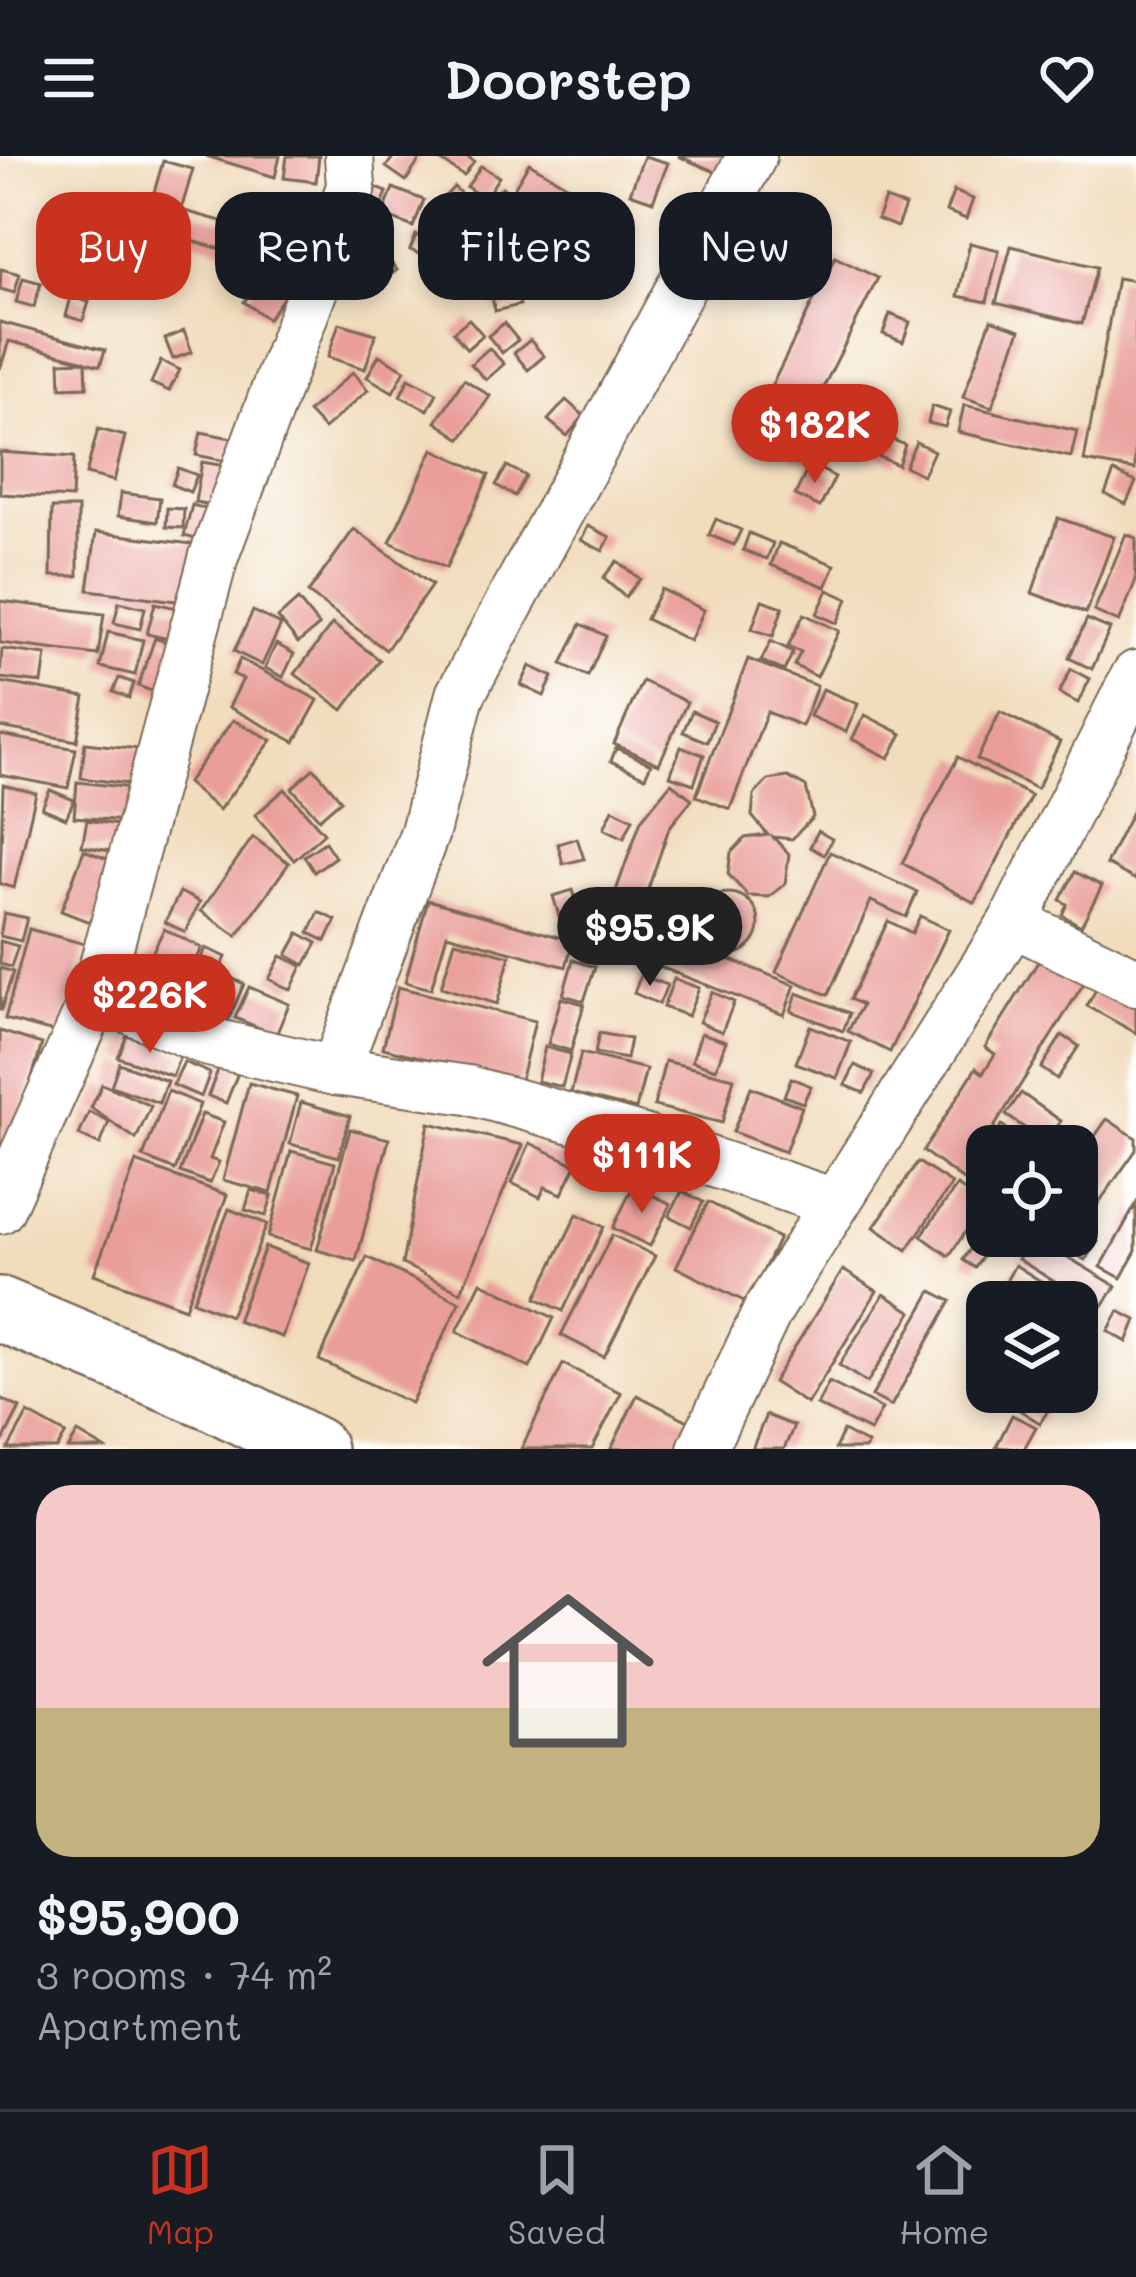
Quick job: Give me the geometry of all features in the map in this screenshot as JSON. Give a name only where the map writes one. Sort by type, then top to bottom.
[{"type":"main road","points":[[0,1309],[215,1399],[314,1449]]},
{"type":"street","points":[[0,1209],[96,995],[214,556],[351,187],[349,156]]},
{"type":"street","points":[[335,1071],[425,832],[460,695],[752,156]]},
{"type":"street","points":[[702,1449],[768,1310],[1013,922],[1136,676]]},
{"type":"street","points":[[1013,922],[1136,982]]},
{"type":"street","points":[[96,995],[209,1042],[335,1071],[468,1090],[640,1138],[834,1203]]},
{"type":"building","points":[[206,156],[280,156],[275,177]]},
{"type":"building","points":[[287,156],[319,156],[316,182],[284,178]]},
{"type":"building","points":[[394,156],[421,158],[406,181],[386,167]]},
{"type":"building","points":[[434,156],[465,156],[474,162],[464,176]]},
{"type":"building","points":[[644,156],[668,163],[653,201],[630,192]]},
{"type":"building","points":[[678,156],[734,156],[725,176]]},
{"type":"building","points":[[163,161],[193,169],[186,192],[154,192]]},
{"type":"building","points":[[529,163],[570,187],[567,192],[514,188]]},
{"type":"building","points":[[481,166],[499,177],[489,192],[467,187]]},
{"type":"building","points":[[393,188],[418,198],[413,227],[394,219]]},
{"type":"building","points":[[954,191],[973,199],[966,219],[946,211]]},
{"type":"building","points":[[885,199],[905,206],[897,227],[877,219]]},
{"type":"building","points":[[191,213],[215,219],[215,247],[191,241]]},
{"type":"building","points":[[970,243],[999,250],[987,302],[958,296]]},
{"type":"building","points":[[1011,246],[1097,267],[1082,324],[996,303]]},
{"type":"building","points":[[835,257],[878,278],[808,418],[766,397],[814,300],[832,300]]},
{"type":"building","points":[[1,269],[20,274],[14,293],[0,289]]},
{"type":"building","points":[[23,278],[36,282],[34,307],[16,302]]},
{"type":"building","points":[[1117,278],[1136,281],[1135,470],[1084,461]]},
{"type":"building","points":[[70,300],[89,302],[83,321],[66,316]]},
{"type":"building","points":[[245,300],[282,300],[268,319]]},
{"type":"building","points":[[493,300],[519,300],[520,305],[495,311]]},
{"type":"building","points":[[890,314],[910,322],[903,342],[883,334]]},
{"type":"building","points":[[469,319],[483,335],[467,349],[453,332]]},
{"type":"building","points":[[991,320],[1020,330],[992,407],[963,397]]},
{"type":"building","points":[[0,322],[105,350],[100,366],[86,362],[87,387],[61,388],[60,362],[85,361],[9,341],[0,369]]},
{"type":"building","points":[[339,323],[376,334],[365,369],[328,357]]},
{"type":"building","points":[[504,323],[518,340],[502,353],[488,336]]},
{"type":"building","points":[[184,331],[192,352],[173,359],[165,339]]},
{"type":"building","points":[[530,340],[544,356],[528,370],[514,353]]},
{"type":"building","points":[[489,348],[504,364],[486,380],[471,364]]},
{"type":"building","points":[[379,355],[405,370],[393,392],[367,377]]},
{"type":"building","points":[[161,361],[180,370],[169,391],[151,383]]},
{"type":"building","points":[[353,372],[368,390],[324,429],[308,412]]},
{"type":"building","points":[[409,378],[437,393],[428,410],[400,396]]},
{"type":"building","points":[[464,379],[490,396],[461,439],[436,422]]},
{"type":"building","points":[[566,400],[584,416],[567,436],[548,420]]},
{"type":"building","points":[[964,405],[1077,431],[1071,457],[958,432]]},
{"type":"building","points":[[932,406],[950,412],[945,427],[928,423]]},
{"type":"building","points":[[98,429],[125,436],[114,481],[86,474]]},
{"type":"building","points":[[201,432],[236,439],[231,462],[196,455]]},
{"type":"building","points":[[795,436],[815,444],[807,464],[787,456]]},
{"type":"building","points":[[887,437],[905,445],[898,465],[879,457]]},
{"type":"building","points":[[916,442],[934,451],[923,475],[905,466]]},
{"type":"building","points":[[433,449],[489,475],[446,568],[390,542]]},
{"type":"building","points":[[0,452],[74,457],[72,498],[0,494]]},
{"type":"building","points":[[202,462],[231,467],[224,507],[195,502]]},
{"type":"building","points":[[810,464],[835,477],[820,507],[795,495]]},
{"type":"building","points":[[507,466],[526,476],[515,496],[496,485]]},
{"type":"building","points":[[178,468],[197,475],[190,492],[172,485]]},
{"type":"building","points":[[1114,472],[1136,482],[1126,504],[1105,494]]},
{"type":"building","points":[[121,493],[160,498],[157,522],[118,516]]},
{"type":"building","points":[[192,505],[218,512],[210,543],[184,536]]},
{"type":"building","points":[[52,508],[78,508],[78,576],[51,576]]},
{"type":"building","points":[[167,508],[184,509],[183,528],[166,527]]},
{"type":"building","points":[[1058,518],[1114,537],[1086,613],[1032,593]]},
{"type":"building","points":[[716,519],[741,530],[734,545],[709,535]]},
{"type":"building","points":[[588,526],[610,537],[603,551],[581,540]]},
{"type":"building","points":[[354,529],[432,585],[386,650],[308,593]]},
{"type":"building","points":[[96,532],[200,545],[193,603],[88,590]]},
{"type":"building","points":[[749,533],[773,543],[767,559],[743,550]]},
{"type":"building","points":[[1126,534],[1136,538],[1136,580],[1119,622],[1094,611]]},
{"type":"building","points":[[779,543],[835,565],[826,587],[771,565]]},
{"type":"building","points":[[617,561],[640,579],[625,597],[603,578]]},
{"type":"building","points":[[661,589],[704,610],[690,641],[646,619]]},
{"type":"building","points":[[828,590],[848,599],[837,623],[817,614]]},
{"type":"building","points":[[298,600],[319,626],[298,643],[278,618]]},
{"type":"building","points":[[762,600],[783,607],[773,636],[752,629]]},
{"type":"building","points":[[0,601],[104,614],[98,655],[0,643]]},
{"type":"building","points":[[119,602],[145,608],[140,629],[114,623]]},
{"type":"building","points":[[155,603],[189,611],[181,642],[147,634]]},
{"type":"building","points":[[253,611],[281,625],[262,665],[234,651]]},
{"type":"building","points":[[804,614],[839,631],[817,677],[794,665],[801,652],[788,646]]},
{"type":"building","points":[[1087,619],[1110,629],[1092,669],[1069,658]]},
{"type":"building","points":[[332,624],[380,660],[343,710],[295,674]]},
{"type":"building","points":[[581,624],[606,636],[588,676],[562,664]]},
{"type":"building","points":[[108,632],[143,640],[135,675],[100,667]]},
{"type":"building","points":[[155,638],[182,648],[165,696],[138,686]]},
{"type":"building","points":[[771,641],[793,652],[784,671],[761,661]]},
{"type":"building","points":[[276,644],[294,654],[283,677],[265,668]]},
{"type":"building","points":[[2,649],[46,655],[42,683],[0,678]]},
{"type":"building","points":[[240,659],[318,700],[295,742],[229,707],[243,679],[233,674]]},
{"type":"building","points":[[748,659],[817,686],[802,726],[767,712],[730,809],[696,796]]},
{"type":"building","points":[[530,666],[553,677],[544,696],[521,685]]},
{"type":"building","points":[[1071,669],[1090,679],[1078,703],[1059,693]]},
{"type":"building","points":[[119,678],[134,683],[129,698],[113,692]]},
{"type":"building","points":[[642,681],[687,702],[659,764],[614,744]]},
{"type":"building","points":[[0,682],[85,697],[77,741],[0,727]]},
{"type":"building","points":[[823,689],[858,704],[846,732],[810,716]]},
{"type":"building","points":[[692,711],[715,721],[707,742],[683,732]]},
{"type":"building","points":[[1000,712],[1060,742],[1037,789],[977,759]]},
{"type":"building","points":[[865,715],[902,734],[889,758],[852,739]]},
{"type":"building","points":[[233,720],[272,740],[219,810],[187,783]]},
{"type":"building","points":[[0,735],[76,749],[68,788],[0,775]]},
{"type":"building","points":[[85,743],[149,750],[145,786],[81,778]]},
{"type":"building","points":[[681,747],[704,755],[694,784],[670,776]]},
{"type":"building","points":[[616,748],[651,764],[645,777],[611,761]]},
{"type":"building","points":[[958,757],[1031,796],[975,903],[902,863]]},
{"type":"building","points":[[314,768],[341,800],[319,819],[292,788]]},
{"type":"building","points":[[788,777],[806,787],[813,817],[792,839],[773,837],[789,854],[785,884],[769,897],[748,896],[728,874],[731,853],[745,838],[768,835],[752,816],[754,795],[768,780]]},
{"type":"building","points":[[77,782],[142,789],[139,822],[74,817]]},
{"type":"building","points":[[671,783],[692,799],[669,828],[638,918],[610,908],[641,820]]},
{"type":"building","points":[[3,785],[36,793],[14,888],[0,884]]},
{"type":"building","points":[[285,789],[324,833],[294,860],[255,815]]},
{"type":"building","points":[[50,790],[74,800],[66,818],[42,808]]},
{"type":"building","points":[[1136,804],[1136,880],[1106,864]]},
{"type":"building","points":[[613,809],[633,819],[624,838],[604,828]]},
{"type":"building","points":[[87,820],[131,827],[127,854],[82,846]]},
{"type":"building","points":[[818,831],[832,839],[824,855],[810,847]]},
{"type":"building","points":[[253,837],[289,863],[237,936],[201,911]]},
{"type":"building","points":[[577,838],[584,859],[563,864],[558,844]]},
{"type":"building","points":[[325,842],[335,857],[314,872],[304,856]]},
{"type":"building","points":[[84,850],[120,864],[97,925],[61,911]]},
{"type":"building","points":[[830,852],[917,892],[906,917],[871,901],[828,995],[776,972]]},
{"type":"building","points":[[1075,872],[1102,886],[1081,926],[1062,915],[1067,904],[1060,900]]},
{"type":"building","points":[[573,890],[579,911],[559,916],[553,896]]},
{"type":"building","points":[[180,892],[200,902],[185,932],[165,922]]},
{"type":"building","points":[[728,893],[750,902],[759,924],[750,946],[728,955],[706,946],[697,924],[706,902]]},
{"type":"building","points":[[428,900],[573,941],[566,967],[447,934],[431,989],[405,982]]},
{"type":"building","points":[[319,912],[336,920],[326,941],[309,933]]},
{"type":"building","points":[[4,913],[27,918],[21,941],[0,936]]},
{"type":"building","points":[[920,916],[949,930],[890,1052],[848,1031],[862,1005],[850,999],[888,921],[912,933]]},
{"type":"building","points":[[615,920],[655,935],[643,965],[604,949]]},
{"type":"building","points":[[29,929],[85,944],[61,1034],[5,1019]]},
{"type":"building","points":[[164,929],[202,948],[173,1009],[134,989]]},
{"type":"building","points":[[299,933],[317,943],[305,965],[287,955]]},
{"type":"building","points":[[667,935],[795,985],[784,1015],[655,965]]},
{"type":"building","points":[[0,941],[18,946],[11,967],[0,964]]},
{"type":"building","points":[[455,941],[510,956],[497,1004],[441,987]]},
{"type":"building","points":[[206,948],[226,957],[198,1016],[178,1007]]},
{"type":"building","points":[[1043,954],[1086,980],[995,1125],[966,1125],[966,1182],[923,1151],[976,1068],[983,1073],[995,1054],[985,1047]]},
{"type":"building","points":[[281,956],[302,966],[291,990],[269,979]]},
{"type":"building","points":[[573,960],[595,967],[584,1001],[563,995]]},
{"type":"building","points":[[0,968],[13,972],[1,1010],[0,1010]]},
{"type":"building","points":[[223,974],[244,984],[227,1023],[206,1013]]},
{"type":"building","points":[[641,975],[667,985],[659,1004],[634,993]]},
{"type":"building","points":[[674,979],[699,988],[688,1016],[663,1007]]},
{"type":"building","points":[[1099,984],[1136,1004],[1136,1033],[1087,1006]]},
{"type":"building","points":[[249,987],[289,1004],[276,1035],[235,1018]]},
{"type":"building","points":[[398,987],[535,1021],[520,1082],[383,1048]]},
{"type":"building","points":[[712,992],[734,1002],[722,1032],[699,1022]]},
{"type":"building","points":[[797,993],[850,1013],[843,1031],[791,1011]]},
{"type":"building","points":[[561,998],[584,1004],[571,1051],[548,1044]]},
{"type":"building","points":[[810,1026],[851,1042],[837,1078],[796,1063]]},
{"type":"building","points":[[0,1031],[42,1044],[1,1181],[0,1181]]},
{"type":"building","points":[[599,1033],[630,1039],[626,1059],[595,1053]]},
{"type":"building","points":[[701,1033],[726,1041],[716,1069],[692,1061]]},
{"type":"building","points":[[127,1035],[181,1054],[172,1076],[118,1057]]},
{"type":"building","points":[[1062,1035],[1079,1046],[1057,1079],[1041,1068]]},
{"type":"building","points":[[545,1047],[571,1054],[562,1087],[537,1081]]},
{"type":"building","points":[[581,1053],[646,1069],[636,1109],[571,1093]]},
{"type":"building","points":[[223,1057],[241,1065],[226,1103],[208,1096]]},
{"type":"building","points":[[665,1061],[734,1078],[722,1123],[654,1106]]},
{"type":"building","points":[[184,1062],[210,1073],[201,1097],[173,1085]]},
{"type":"building","points":[[119,1063],[167,1081],[159,1103],[111,1086]]},
{"type":"building","points":[[855,1065],[874,1074],[864,1093],[845,1085]]},
{"type":"building","points":[[791,1078],[811,1086],[803,1103],[784,1096]]},
{"type":"building","points":[[249,1083],[297,1096],[271,1193],[223,1180]]},
{"type":"building","points":[[102,1084],[151,1106],[136,1139],[91,1108]]},
{"type":"building","points":[[751,1087],[802,1107],[785,1152],[733,1132]]},
{"type":"building","points":[[168,1091],[200,1104],[175,1170],[143,1157]]},
{"type":"building","points":[[1021,1093],[1061,1121],[1058,1125],[1020,1125],[1006,1115]]},
{"type":"building","points":[[301,1102],[350,1116],[339,1157],[290,1144]]},
{"type":"building","points":[[89,1112],[109,1122],[100,1145],[79,1135]]},
{"type":"building","points":[[202,1114],[224,1122],[210,1159],[219,1162],[210,1183],[180,1172]]},
{"type":"building","points":[[1107,1119],[1136,1138],[1136,1150],[1098,1204],[1098,1132]]},
{"type":"building","points":[[429,1123],[523,1145],[461,1292],[402,1264]]},
{"type":"building","points":[[350,1129],[389,1139],[356,1261],[317,1250]]},
{"type":"building","points":[[530,1143],[576,1165],[562,1194],[545,1187],[540,1197],[512,1183]]},
{"type":"building","points":[[598,1148],[619,1156],[611,1175],[591,1167]]},
{"type":"building","points":[[291,1151],[335,1163],[311,1249],[268,1237]]},
{"type":"building","points":[[136,1162],[227,1195],[185,1308],[94,1274]]},
{"type":"building","points":[[918,1162],[952,1184],[907,1250],[874,1227]]},
{"type":"building","points":[[633,1186],[671,1204],[650,1246],[613,1228]]},
{"type":"building","points":[[957,1186],[966,1192],[966,1231],[949,1256],[921,1236]]},
{"type":"building","points":[[251,1190],[272,1196],[266,1216],[245,1210]]},
{"type":"building","points":[[682,1191],[703,1202],[691,1227],[669,1216]]},
{"type":"building","points":[[708,1202],[779,1238],[748,1303],[676,1267]]},
{"type":"building","points":[[1136,1204],[1136,1251],[1121,1278],[1101,1267]]},
{"type":"building","points":[[229,1209],[267,1224],[230,1316],[193,1301]]},
{"type":"building","points":[[577,1214],[604,1227],[563,1311],[536,1298]]},
{"type":"building","points":[[612,1235],[655,1256],[604,1357],[561,1335]]},
{"type":"building","points":[[265,1247],[309,1263],[282,1337],[237,1321]]},
{"type":"building","points":[[966,1255],[982,1257],[975,1268],[963,1260]]},
{"type":"building","points":[[367,1257],[460,1302],[411,1403],[319,1360]]},
{"type":"building","points":[[1067,1257],[1116,1286],[1100,1310],[1098,1281],[1053,1281],[1018,1259]]},
{"type":"building","points":[[1015,1265],[1041,1281],[1006,1281]]},
{"type":"building","points":[[843,1270],[877,1291],[807,1404],[773,1382]]},
{"type":"building","points":[[481,1282],[554,1318],[530,1368],[457,1331]]},
{"type":"building","points":[[932,1291],[951,1301],[891,1406],[872,1396]]},
{"type":"building","points":[[884,1294],[912,1312],[867,1383],[839,1365]]},
{"type":"building","points":[[1119,1311],[1136,1320],[1127,1342],[1108,1331]]},
{"type":"building","points":[[563,1364],[621,1393],[592,1449],[521,1449]]},
{"type":"building","points":[[829,1382],[882,1409],[870,1431],[817,1405]]},
{"type":"building","points":[[637,1395],[698,1426],[687,1449],[611,1449]]},
{"type":"building","points":[[0,1398],[20,1408],[0,1447]]},
{"type":"building","points":[[28,1413],[66,1434],[57,1449],[8,1449]]},
{"type":"building","points":[[1024,1413],[1046,1413],[1040,1423]]},
{"type":"building","points":[[766,1415],[794,1426],[784,1449],[752,1449]]},
{"type":"building","points":[[1012,1415],[1036,1427],[1024,1449],[996,1447]]},
{"type":"building","points":[[843,1431],[868,1444],[865,1449],[835,1449]]},
{"type":"building","points":[[78,1433],[105,1449],[68,1449]]}]
